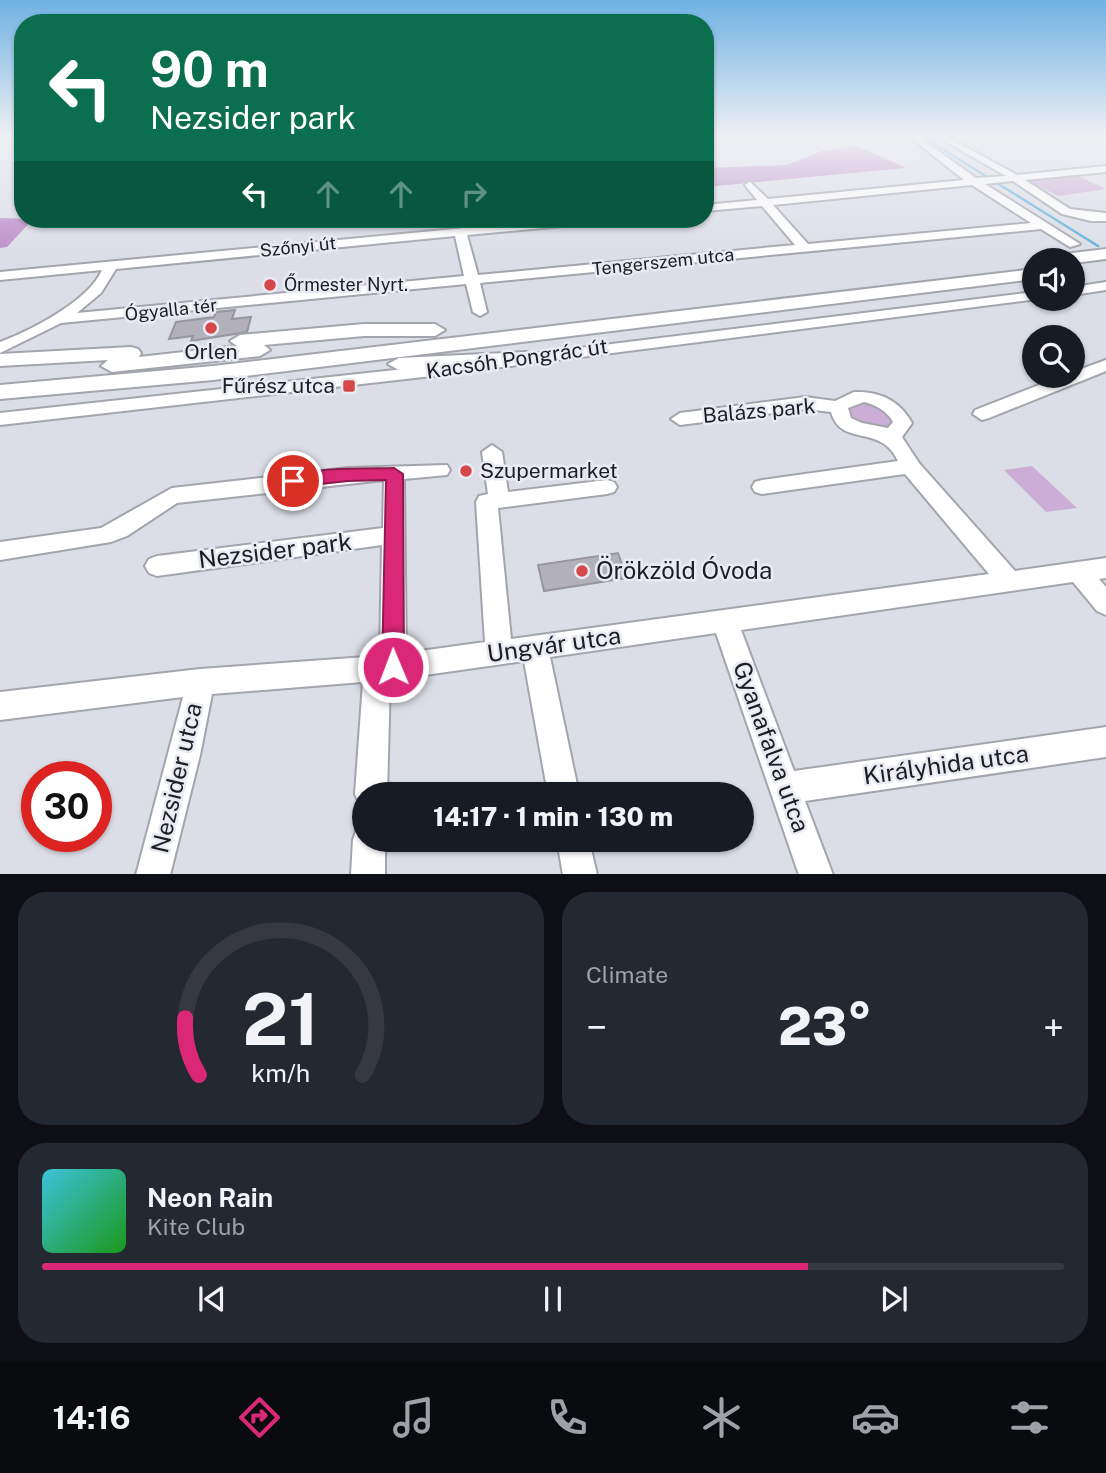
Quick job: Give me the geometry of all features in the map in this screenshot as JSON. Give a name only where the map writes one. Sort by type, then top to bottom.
[{"type":"main road","points":[[1085,257],[1106,254]]},
{"type":"main road","name":"Kacsóh Pongrác út","points":[[0,377],[1022,263]]},
{"type":"main road","points":[[1085,269],[1106,266]]},
{"type":"main road","name":"Kacsóh Pongrác út","points":[[0,392],[213,373],[1022,276]]},
{"type":"main road","points":[[0,360],[98,357],[364,330],[435,330]]},
{"type":"main road","points":[[0,350],[39,358]]},
{"type":"main road","points":[[213,373],[527,358]]},
{"type":"street","points":[[973,176],[1074,244]]},
{"type":"street","points":[[1002,176],[1064,213],[1090,219],[1106,217]]},
{"type":"street","points":[[714,207],[1039,176]]},
{"type":"street","points":[[750,185],[804,247]]},
{"type":"street","name":"Tengerszem utca","points":[[282,299],[1044,225]]},
{"type":"street","name":"Szőnyi út","points":[[0,276],[502,228]]},
{"type":"street","points":[[460,232],[480,312]]},
{"type":"street","points":[[0,350],[31,336],[86,298],[110,270],[111,265]]},
{"type":"street","points":[[1085,289],[1106,286]]},
{"type":"street","name":"Kacsóh Pongrác út","points":[[0,419],[1022,297]]},
{"type":"street","name":"Ógyalla tér","points":[[57,320],[282,299]]},
{"type":"street","points":[[0,342],[57,320]]},
{"type":"street","points":[[31,336],[20,350],[39,358]]},
{"type":"street","points":[[982,414],[1106,365]]},
{"type":"street","name":"Balázs park","points":[[857,397],[888,405],[896,410],[903,423],[895,432],[887,435],[857,429],[842,418],[839,407],[843,402],[857,397]]},
{"type":"street","name":"Balázs park","points":[[680,419],[805,403],[839,407]]},
{"type":"street","points":[[887,435],[900,446],[910,467],[1010,582]]},
{"type":"street","points":[[492,453],[499,500]]},
{"type":"street","points":[[762,487],[910,467]]},
{"type":"street","points":[[0,551],[103,536],[119,530],[172,496],[348,475],[440,470]]},
{"type":"street","points":[[372,782],[385,667],[394,474]]},
{"type":"street","points":[[499,652],[486,502],[607,487]]},
{"type":"street","name":"Nezsider park","points":[[157,566],[393,535]]},
{"type":"street","name":"Ungvár utca","points":[[0,706],[200,682],[385,667],[1106,568]]},
{"type":"street","points":[[1078,572],[1106,604]]},
{"type":"street","name":"Gyanafalva utca","points":[[724,621],[816,874]]},
{"type":"street","points":[[536,647],[562,782]]},
{"type":"street","name":"Nezsider utca","points":[[153,874],[185,755],[200,682]]},
{"type":"street","name":"Királyhida utca","points":[[786,788],[1106,742]]},
{"type":"street","points":[[368,874],[369,852]]},
{"type":"street","points":[[575,852],[580,874]]},
{"type":"shaded area","points":[[714,176],[824,176],[714,186]]},
{"type":"shaded area","points":[[1078,176],[1106,189],[1059,196],[1027,181]]},
{"type":"shaded area","points":[[0,218],[14,218],[14,228],[25,228],[7,247],[0,248]]},
{"type":"shaded area","points":[[869,401],[895,416],[891,429],[853,422],[846,408],[849,404]]},
{"type":"shaded area","points":[[1032,466],[1077,508],[1046,512],[1004,470]]},
{"type":"building","name":"Orlen","points":[[235,310],[232,319],[251,317],[247,332],[191,341],[193,336],[169,339],[176,322],[214,317],[216,312]]},
{"type":"building","name":"Örökzöld Óvoda","points":[[618,553],[627,578],[544,591],[538,565]]},
{"type":"waterway","points":[[985,176],[1098,246]]},
{"type":"place","name":"Őrmester Nyrt.","points":[[270,285]]},
{"type":"place","name":"Orlen","points":[[211,328]]},
{"type":"place","name":"Fűrész utca","points":[[349,386]]},
{"type":"place","name":"Szupermarket","points":[[466,471]]},
{"type":"place","name":"Örökzöld Óvoda","points":[[582,571]]},
{"type":"route","points":[[293,481],[348,475],[394,474],[393,667]]}]
